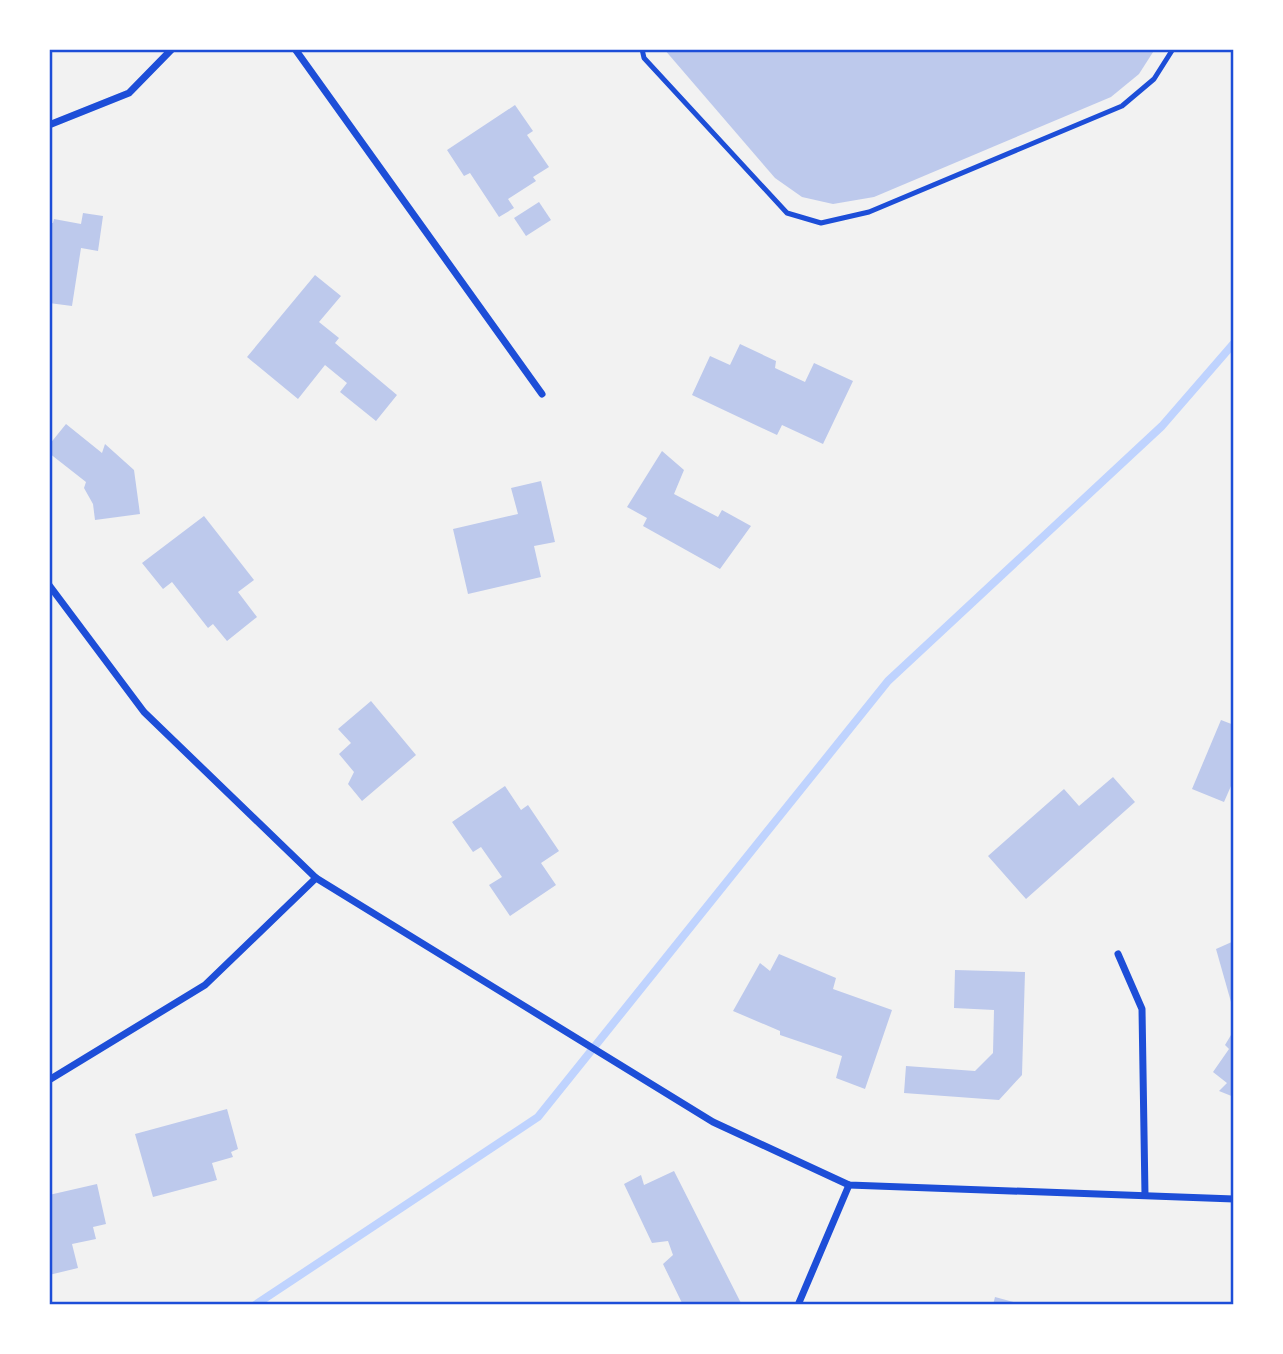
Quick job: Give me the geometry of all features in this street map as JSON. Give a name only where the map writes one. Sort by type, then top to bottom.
[{"type":"street","points":[[49,125],[130,93],[172,49]]},
{"type":"street","points":[[295,49],[542,394]]},
{"type":"street","points":[[49,585],[145,712],[316,878],[713,1122],[849,1185],[1234,1199]]},
{"type":"street","points":[[49,1080],[205,985],[316,878]]},
{"type":"street","points":[[1118,954],[1142,1009],[1145,1195]]},
{"type":"street","points":[[798,1305],[849,1185]]},
{"type":"lane","points":[[642,49],[644,58],[787,213],[821,223],[869,212],[1122,106],[1154,79],[1173,49]]},
{"type":"building","points":[[664,49],[1155,49],[1139,74],[1111,97],[874,197],[833,204],[802,197],[775,178]]},
{"type":"building","points":[[515,105],[533,131],[527,135],[549,167],[533,177],[536,181],[508,199],[514,208],[499,217],[470,173],[464,176],[447,150]]},
{"type":"building","points":[[539,202],[551,220],[526,236],[514,218]]},
{"type":"building","points":[[83,213],[103,216],[98,251],[81,248],[72,306],[49,303],[49,223],[53,223],[54,219],[81,224]]},
{"type":"building","points":[[315,275],[341,296],[319,322],[339,338],[335,343],[397,395],[376,421],[340,392],[347,383],[325,365],[298,399],[247,357]]},
{"type":"building","points":[[740,344],[776,361],[775,368],[805,382],[814,363],[853,381],[823,444],[782,425],[777,435],[692,395],[710,356],[730,365]]},
{"type":"building","points":[[66,424],[102,453],[105,444],[134,470],[140,514],[95,520],[93,504],[84,488],[86,482],[49,453],[49,445]]},
{"type":"building","points":[[662,451],[684,470],[674,494],[718,517],[722,510],[751,526],[720,569],[643,526],[647,518],[627,507]]},
{"type":"building","points":[[541,481],[555,542],[534,546],[541,577],[468,594],[453,529],[518,514],[511,488]]},
{"type":"building","points":[[204,516],[254,580],[238,592],[257,617],[227,641],[213,624],[208,628],[172,582],[163,589],[142,563]]},
{"type":"building","points":[[371,701],[416,755],[362,801],[348,784],[354,772],[339,754],[351,743],[338,729]]},
{"type":"building","points":[[1221,720],[1234,725],[1234,787],[1231,786],[1224,802],[1192,789]]},
{"type":"building","points":[[1113,777],[1135,802],[1026,899],[988,856],[1064,789],[1079,806]]},
{"type":"building","points":[[505,786],[521,810],[528,805],[559,851],[541,863],[556,885],[510,916],[489,885],[502,877],[481,847],[473,852],[452,822]]},
{"type":"building","points":[[1234,941],[1234,1009],[1233,1009],[1216,949]]},
{"type":"building","points":[[779,954],[836,978],[833,989],[892,1010],[865,1089],[836,1078],[842,1056],[780,1035],[780,1031],[733,1011],[760,963],[770,971]]},
{"type":"building","points":[[955,970],[1025,972],[1022,1075],[999,1100],[904,1093],[906,1066],[975,1071],[993,1053],[994,1010],[954,1008]]},
{"type":"building","points":[[1234,1030],[1234,1097],[1219,1091],[1227,1083],[1213,1072],[1229,1049],[1225,1045]]},
{"type":"building","points":[[227,1109],[238,1149],[231,1152],[233,1157],[212,1163],[217,1180],[153,1197],[135,1134]]},
{"type":"building","points":[[674,1171],[742,1305],[683,1305],[663,1264],[673,1255],[668,1241],[652,1243],[624,1184],[641,1175],[644,1185]]},
{"type":"building","points":[[97,1184],[106,1224],[93,1227],[96,1239],[72,1244],[78,1268],[49,1275],[49,1195]]},
{"type":"building","points":[[995,1297],[1021,1304],[993,1305]]},
{"type":"waterway","points":[[255,1305],[538,1117],[888,681],[1162,426],[1234,343]]}]
